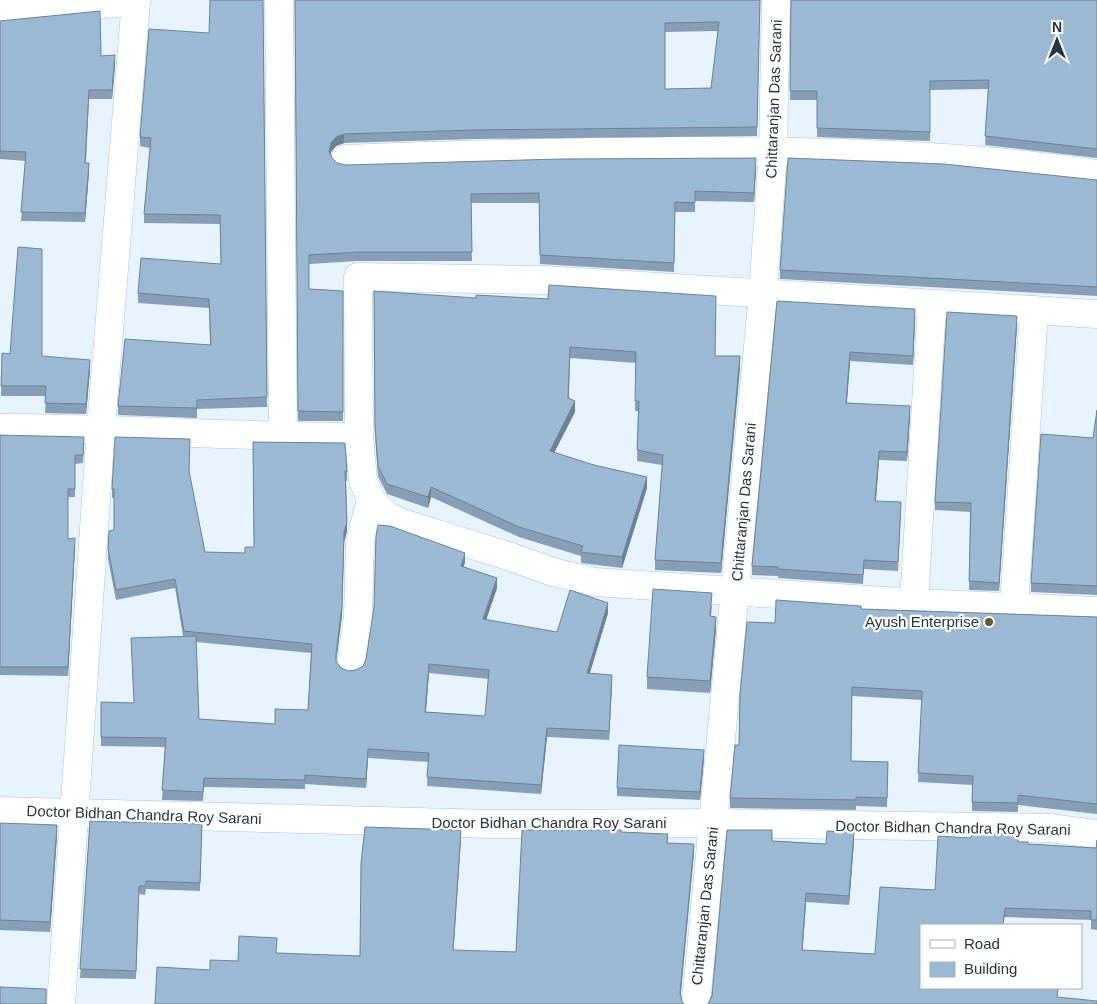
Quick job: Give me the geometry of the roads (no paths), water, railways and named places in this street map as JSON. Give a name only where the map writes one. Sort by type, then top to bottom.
[{"type":"street","points":[[279,0],[283,437]]},
{"type":"street","name":"Chittaranjan Das Sarani","points":[[696,1004],[763,293],[773,151],[776,0]]},
{"type":"street","points":[[0,14],[136,1],[101,428],[76,812],[61,1004]]},
{"type":"street","points":[[345,159],[518,152],[773,151],[944,156],[1097,174]]},
{"type":"street","points":[[1097,314],[545,280],[358,277],[359,437],[363,480],[371,500],[387,516],[399,522],[576,579],[735,593],[914,604],[1097,611]]},
{"type":"street","points":[[914,604],[932,304]]},
{"type":"street","points":[[1014,607],[1034,310]]},
{"type":"street","points":[[0,428],[101,428],[283,437],[359,437]]},
{"type":"street","points":[[351,665],[358,616],[360,542],[371,500]]},
{"type":"street","name":"Doctor Bidhan Chandra Roy Sarani","points":[[0,811],[493,824],[713,824],[1049,828],[1097,834]]},
{"type":"place","name":"Ayush Enterprise","points":[[989,622]]}]
